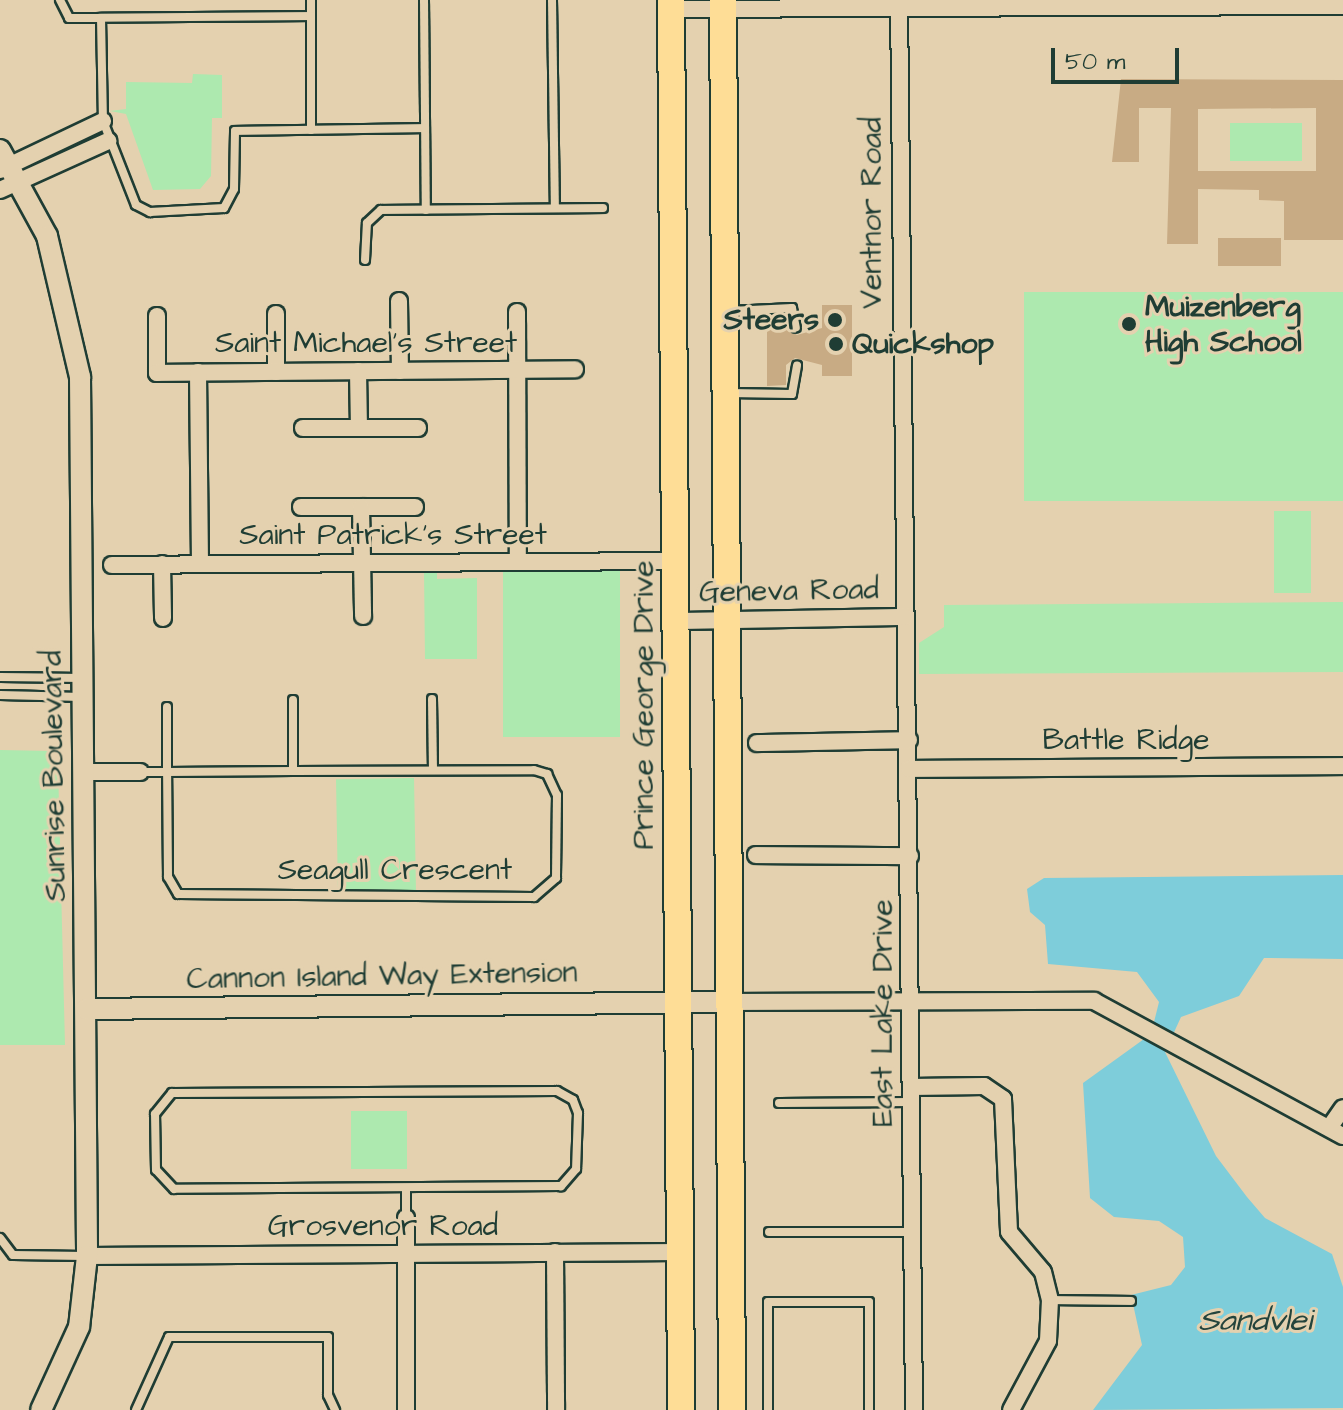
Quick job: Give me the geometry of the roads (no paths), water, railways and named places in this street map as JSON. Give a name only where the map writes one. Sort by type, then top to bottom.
[{"type":"main road","name":"Prince George Drive","points":[[671,4],[681,1410]]},
{"type":"main road","points":[[723,5],[732,1410]]},
{"type":"street","points":[[671,4],[1236,3],[1343,6]]},
{"type":"street","name":"Ventnor Road","points":[[899,4],[905,617]]},
{"type":"street","points":[[0,190],[7,167],[103,121]]},
{"type":"street","points":[[7,167],[108,141]]},
{"type":"street","name":"Sunrise Boulevard","points":[[7,167],[63,284],[80,377],[87,1256],[79,1327],[41,1410]]},
{"type":"street","points":[[399,301],[400,371]]},
{"type":"street","points":[[517,312],[518,562]]},
{"type":"street","points":[[276,314],[276,372]]},
{"type":"street","name":"Saint Michael's Street","points":[[157,316],[157,373],[575,369]]},
{"type":"street","points":[[358,371],[359,428]]},
{"type":"street","points":[[198,372],[200,564]]},
{"type":"street","points":[[303,428],[418,428]]},
{"type":"street","points":[[301,507],[415,507]]},
{"type":"street","points":[[361,507],[363,616]]},
{"type":"street","name":"Saint Patrick's Street","points":[[112,565],[675,561]]},
{"type":"street","points":[[162,564],[163,618]]},
{"type":"street","name":"Geneva Road","points":[[675,621],[905,617]]},
{"type":"street","name":"East Lake Drive","points":[[905,617],[909,740],[914,1410]]},
{"type":"street","points":[[757,743],[909,740]]},
{"type":"street","name":"Battle Ridge","points":[[909,769],[1343,766]]},
{"type":"street","name":"Seagull Crescent","points":[[84,772],[140,772]]},
{"type":"street","points":[[756,855],[910,856]]},
{"type":"street","points":[[730,1002],[1076,999],[1140,1021],[1336,1132],[1343,1108]]},
{"type":"street","name":"Cannon Island Way Extension","points":[[87,1009],[730,1002]]},
{"type":"street","points":[[912,1094],[1000,1093],[1009,1232],[1047,1278],[1050,1300],[1048,1341],[1011,1410]]},
{"type":"street","points":[[406,1218],[406,1410]]},
{"type":"street","points":[[555,1252],[556,1410]]},
{"type":"street","name":"Grosvenor Road","points":[[87,1256],[680,1252]]},
{"type":"lane","points":[[60,0],[69,18],[311,16]]},
{"type":"lane","points":[[311,0],[311,130]]},
{"type":"lane","points":[[424,0],[426,210]]},
{"type":"lane","points":[[552,0],[555,208]]},
{"type":"lane","points":[[101,18],[103,121],[108,141],[143,210],[214,211],[231,200],[235,131],[425,128]]},
{"type":"lane","points":[[365,260],[372,215],[426,210],[603,208]]},
{"type":"lane","points":[[726,311],[792,308],[796,328]]},
{"type":"lane","points":[[726,393],[795,393],[797,365]]},
{"type":"lane","points":[[0,677],[83,687]]},
{"type":"lane","points":[[0,695],[83,687]]},
{"type":"lane","points":[[432,699],[433,770]]},
{"type":"lane","points":[[293,700],[293,771]]},
{"type":"lane","name":"Seagull Crescent","points":[[140,772],[167,772],[433,770],[547,774],[557,795],[551,887],[534,897],[188,898],[168,877],[167,772],[167,707]]},
{"type":"lane","points":[[557,1091],[577,1106],[576,1169],[567,1183],[406,1188],[168,1187],[156,1170],[157,1107],[172,1093],[557,1091]]},
{"type":"lane","points":[[779,1103],[912,1094]]},
{"type":"lane","points":[[406,1188],[406,1218]]},
{"type":"lane","points":[[769,1232],[912,1232]]},
{"type":"lane","points":[[0,1238],[13,1255],[87,1256]]},
{"type":"lane","points":[[1050,1300],[1131,1301]]},
{"type":"lane","points":[[768,1410],[768,1302],[869,1302],[869,1410]]},
{"type":"lane","points":[[136,1410],[169,1337],[328,1337],[335,1410]]},
{"type":"water","name":"Sandvlei","points":[[1343,875],[1343,959],[1264,958],[1239,996],[1181,1017],[1165,1052],[1216,1156],[1247,1197],[1265,1218],[1332,1254],[1343,1287],[1343,1408],[1093,1410],[1142,1345],[1131,1295],[1171,1285],[1185,1267],[1183,1237],[1159,1221],[1114,1217],[1090,1198],[1083,1083],[1151,1034],[1159,1002],[1137,972],[1048,964],[1045,925],[1030,912],[1027,889],[1044,878]]},
{"type":"place","name":"Steers","points":[[835,320]]},
{"type":"place","name":"Muizenberg High School","points":[[1129,324]]},
{"type":"place","name":"Quickshop","points":[[836,344]]}]
